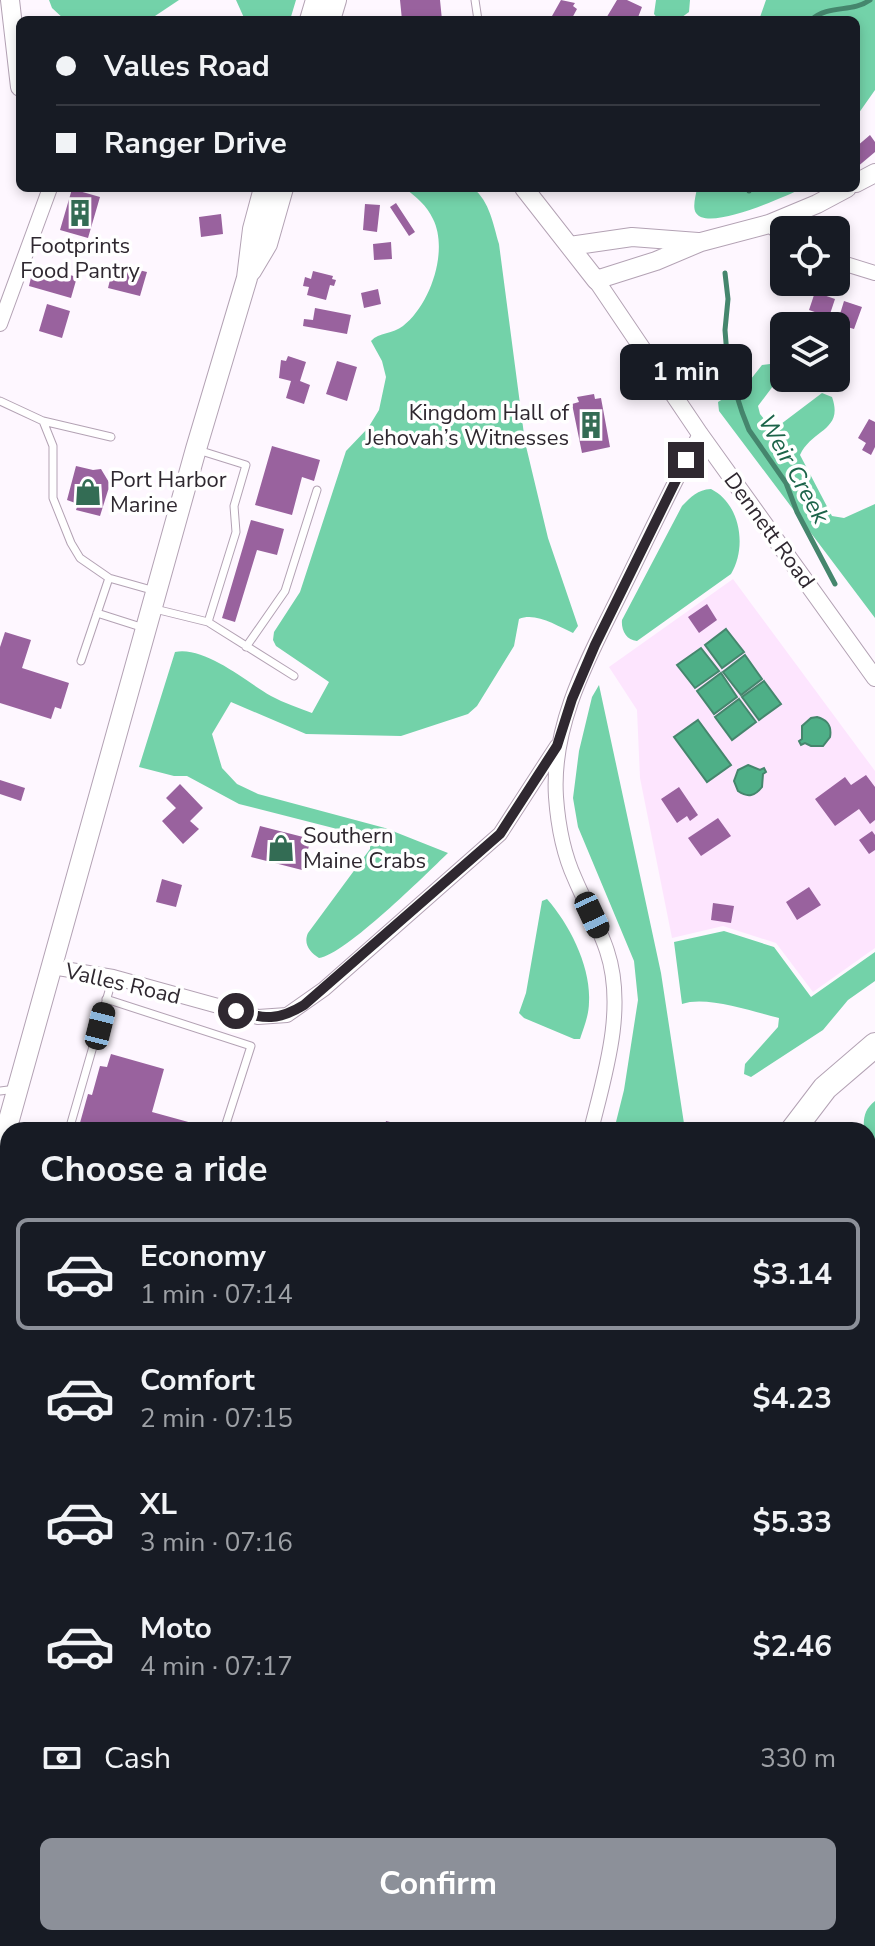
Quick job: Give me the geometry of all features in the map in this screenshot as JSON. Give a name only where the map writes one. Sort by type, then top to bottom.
[{"type":"highway","points":[[799,1122],[825,1088],[875,1045]]},
{"type":"main road","points":[[10,0],[16,52]]},
{"type":"main road","points":[[4,1122],[9,1090],[52,967],[196,449],[247,278],[253,229],[263,192]]},
{"type":"main road","points":[[247,278],[267,244],[282,192]]},
{"type":"main road","name":"Dennett Road","points":[[527,192],[596,280]]},
{"type":"main road","points":[[596,280],[701,242],[769,224],[840,192]]},
{"type":"main road","points":[[570,246],[632,237],[701,242]]},
{"type":"street","points":[[0,324],[3,303],[48,192]]},
{"type":"street","points":[[850,265],[875,273]]},
{"type":"street","name":"Dennett Road","points":[[596,280],[700,434],[875,678]]},
{"type":"street","points":[[593,1122],[615,1015],[615,995],[608,952],[574,878],[559,830],[557,746],[572,699],[595,645],[700,434]]},
{"type":"street","name":"Valles Road","points":[[52,967],[113,977],[258,1017],[287,1015],[324,989],[500,834],[557,746]]},
{"type":"lane","points":[[0,401],[43,421],[111,437]]},
{"type":"lane","points":[[43,421],[53,446],[53,498],[80,558],[109,578],[208,622],[294,676]]},
{"type":"lane","points":[[196,449],[246,465],[234,506],[236,532],[208,622]]},
{"type":"lane","points":[[246,647],[285,591],[317,490]]},
{"type":"lane","points":[[81,661],[109,578]]},
{"type":"lane","points":[[97,613],[147,629]]},
{"type":"lane","points":[[71,1122],[113,977]]},
{"type":"lane","points":[[106,999],[251,1046],[227,1122]]},
{"type":"shaded area","points":[[49,0],[179,0],[155,16],[61,16]]},
{"type":"shaded area","points":[[236,0],[296,0],[291,16],[243,16]]},
{"type":"shaded area","points":[[656,0],[690,0],[689,12],[684,16],[654,14]]},
{"type":"shaded area","points":[[766,0],[875,0],[875,90],[860,111],[860,16],[760,16]]},
{"type":"shaded area","points":[[409,192],[477,192],[490,214],[499,244],[525,442],[548,538],[578,626],[573,633],[532,617],[519,619],[514,646],[477,706],[468,714],[401,736],[306,734],[231,702],[212,734],[222,768],[237,784],[258,794],[385,828],[448,853],[366,929],[319,958],[308,947],[308,933],[370,849],[366,837],[239,804],[187,776],[139,767],[175,652],[199,654],[212,659],[271,696],[312,713],[329,682],[276,646],[274,632],[300,592],[346,451],[368,428],[379,410],[386,377],[382,361],[371,341],[399,329],[413,317],[434,277],[439,246],[437,232],[428,210]]},
{"type":"shaded area","points":[[696,192],[794,192],[748,211],[715,218],[703,218],[696,213]]},
{"type":"shaded area","points":[[770,364],[770,390],[758,406],[768,424],[781,424],[822,393],[832,397],[834,417],[800,455],[832,516],[844,518],[875,504],[875,618],[719,411],[718,402],[747,384],[762,365]]},
{"type":"shaded area","points":[[711,489],[729,505],[738,527],[739,552],[731,574],[637,641],[630,639],[623,631],[622,620],[682,506],[698,492]]},
{"type":"shaded area","points":[[733,579],[875,771],[875,948],[813,992],[776,943],[723,926],[672,938],[640,778],[637,710],[609,667]]},
{"type":"shaded area","points":[[726,629],[744,652],[722,668],[705,645]]},
{"type":"shaded area","points":[[701,648],[719,671],[695,688],[677,665]]},
{"type":"shaded area","points":[[745,655],[762,679],[741,695],[723,672]]},
{"type":"shaded area","points":[[721,673],[737,697],[714,714],[697,691]]},
{"type":"shaded area","points":[[764,681],[781,704],[759,720],[742,697]]},
{"type":"shaded area","points":[[599,685],[661,973],[684,1122],[616,1122],[638,1000],[634,961],[578,827],[573,798],[579,751],[592,697]]},
{"type":"shaded area","points":[[739,699],[756,722],[732,740],[715,717]]},
{"type":"shaded area","points":[[817,717],[828,724],[830,737],[823,746],[801,745],[802,726]]},
{"type":"shaded area","points":[[698,720],[731,765],[707,782],[674,737]]},
{"type":"shaded area","points":[[748,765],[760,770],[764,768],[766,772],[762,787],[748,795],[738,791],[734,781],[738,770]]},
{"type":"shaded area","points":[[547,899],[571,934],[587,975],[589,1007],[580,1039],[524,1018],[519,1013],[526,993],[542,901]]},
{"type":"shaded area","points":[[724,931],[774,947],[811,997],[875,952],[875,981],[848,1000],[823,1030],[751,1077],[744,1074],[745,1064],[778,1027],[779,1018],[717,1003],[682,1004],[674,942]]},
{"type":"shaded area","points":[[875,1101],[875,1122],[864,1122],[867,1110]]},
{"type":"building","points":[[400,0],[440,0],[442,16],[402,16]]},
{"type":"building","points":[[561,0],[575,3],[573,6],[577,9],[573,16],[552,16]]},
{"type":"building","points":[[617,0],[627,0],[642,7],[639,16],[607,16]]},
{"type":"building","points":[[870,135],[875,142],[875,152],[860,165],[860,144]]},
{"type":"building","name":"Footprints Food Pantry","points":[[71,192],[100,197],[88,238],[60,230]]},
{"type":"building","points":[[396,203],[415,232],[409,236],[390,207]]},
{"type":"building","points":[[365,204],[380,205],[377,232],[363,230]]},
{"type":"building","points":[[221,214],[223,234],[201,237],[199,217]]},
{"type":"building","points":[[391,242],[392,259],[374,260],[373,244]]},
{"type":"building","points":[[114,264],[147,272],[140,296],[108,288]]},
{"type":"building","points":[[34,265],[77,277],[71,298],[29,286]]},
{"type":"building","points":[[313,271],[333,276],[332,279],[336,280],[334,286],[330,285],[326,300],[307,295],[309,287],[303,286],[305,277],[311,279]]},
{"type":"building","points":[[378,289],[381,304],[364,308],[361,293]]},
{"type":"building","points":[[814,296],[835,299],[831,312],[809,310]]},
{"type":"building","points":[[844,301],[862,307],[854,329],[850,328],[850,312],[841,312]]},
{"type":"building","points":[[47,304],[70,311],[62,338],[39,331]]},
{"type":"building","points":[[315,308],[351,315],[347,334],[303,326],[304,319],[313,320]]},
{"type":"building","points":[[288,356],[306,362],[300,381],[310,385],[304,404],[286,398],[291,381],[279,378],[281,360],[286,361]]},
{"type":"building","points":[[337,361],[357,367],[347,401],[326,394]]},
{"type":"building","name":"Kingdom Hall of Jehovah’s Witnesses","points":[[594,394],[595,399],[601,398],[610,447],[582,453],[572,404],[579,402],[577,397]]},
{"type":"building","points":[[869,419],[875,422],[875,447],[871,455],[862,450],[866,443],[858,438]]},
{"type":"building","points":[[272,446],[320,460],[314,481],[302,477],[292,515],[255,505]]},
{"type":"building","name":"Port Harbor Marine","points":[[76,466],[101,469],[110,484],[100,516],[76,510],[78,504],[67,500]]},
{"type":"building","points":[[251,520],[284,529],[277,555],[257,550],[235,622],[222,618]]},
{"type":"building","points":[[707,604],[717,620],[699,633],[688,617]]},
{"type":"building","points":[[5,632],[31,640],[22,668],[69,683],[61,709],[55,707],[51,719],[0,703],[0,647]]},
{"type":"building","points":[[866,775],[875,787],[875,820],[870,824],[859,809],[835,826],[815,799],[845,777],[851,785]]},
{"type":"building","points":[[0,780],[25,788],[21,801],[0,794]]},
{"type":"building","points":[[180,784],[203,808],[190,821],[199,829],[183,844],[162,821],[176,808],[166,798]]},
{"type":"building","points":[[679,787],[698,815],[690,821],[687,816],[677,823],[661,799]]},
{"type":"building","points":[[718,818],[731,836],[701,856],[688,838]]},
{"type":"building","name":"Southern Maine Crabs","points":[[260,826],[311,839],[302,870],[251,857]]},
{"type":"building","points":[[872,831],[875,850],[869,854],[859,840]]},
{"type":"building","points":[[162,879],[182,885],[176,907],[156,902]]},
{"type":"building","points":[[809,887],[821,905],[797,920],[786,902]]},
{"type":"building","points":[[713,903],[734,906],[731,923],[711,920]]},
{"type":"building","points":[[111,1054],[164,1069],[152,1112],[188,1122],[80,1122],[100,1066],[107,1067]]},
{"type":"waterway","name":"Weir Creek","points":[[817,16],[870,0]]},
{"type":"waterway","name":"Weir Creek","points":[[725,273],[728,368],[742,412],[749,430],[786,483],[797,512],[835,584]]},
{"type":"place","name":"Footprints Food Pantry","points":[[80,213]]},
{"type":"place","name":"Kingdom Hall of Jehovah’s Witnesses","points":[[591,425]]},
{"type":"place","name":"Port Harbor Marine","points":[[88,492]]},
{"type":"place","name":"Southern Maine Crabs","points":[[281,848]]},
{"type":"route","points":[[236,1011],[271,1018],[287,1015],[304,1005],[500,834],[557,746],[572,699],[595,645],[686,460]]}]
